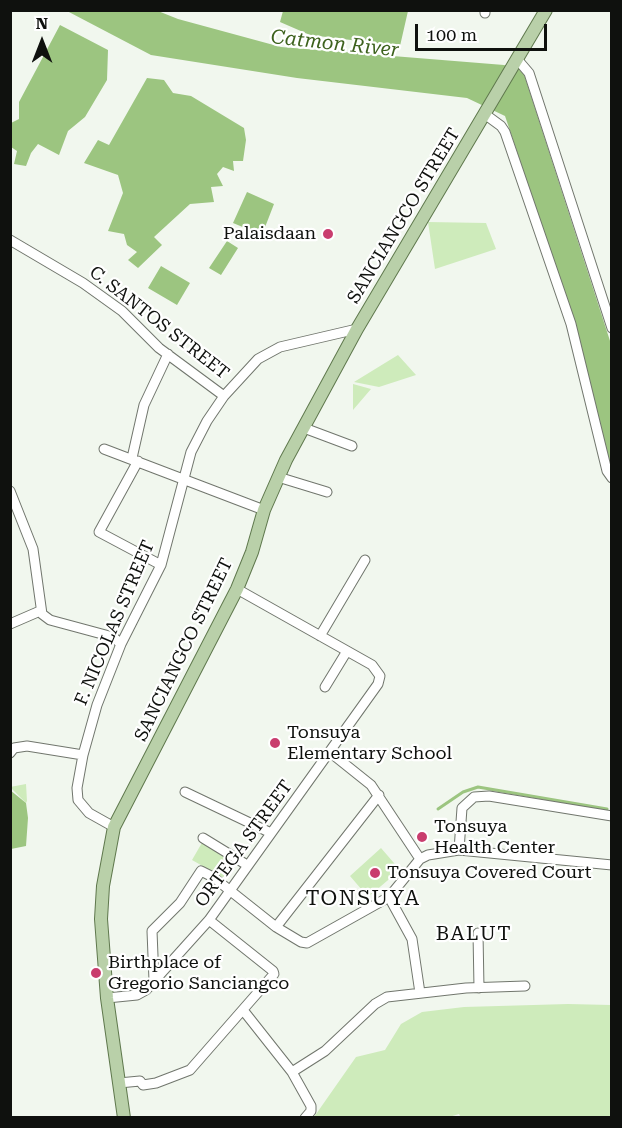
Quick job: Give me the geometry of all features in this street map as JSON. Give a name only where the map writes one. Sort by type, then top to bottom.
[{"type":"main road","name":"SANCIANGCO STREET","points":[[124,1118],[107,998],[101,919],[103,886],[114,827],[237,589],[252,552],[264,510],[278,477],[357,329],[546,10]]},
{"type":"street","points":[[514,64],[530,73],[612,328]]},
{"type":"street","points":[[487,112],[505,132],[572,324],[606,471],[612,478]]},
{"type":"street","name":"C. SANTOS STREET","points":[[10,240],[91,288],[122,311],[150,340],[224,396]]},
{"type":"street","name":"F. NICOLAS STREET","points":[[114,827],[89,813],[78,800],[77,788],[83,755],[97,705],[121,644],[161,565],[191,452],[207,421],[224,396],[258,359],[280,347],[357,329]]},
{"type":"street","points":[[161,565],[99,532],[135,459],[144,405],[168,354]]},
{"type":"street","points":[[304,429],[352,446]]},
{"type":"street","points":[[104,449],[264,510]]},
{"type":"street","points":[[278,477],[327,492]]},
{"type":"street","points":[[10,491],[15,518],[33,549],[40,611],[50,620],[113,637],[121,644]]},
{"type":"street","points":[[320,636],[365,560]]},
{"type":"street","points":[[237,589],[347,651],[325,687]]},
{"type":"street","points":[[10,624],[40,611]]},
{"type":"street","name":"ORTEGA STREET","points":[[107,998],[137,995],[154,981],[209,920],[378,684],[380,676],[372,665],[347,651]]},
{"type":"street","points":[[10,753],[14,748],[27,746],[83,755]]},
{"type":"street","points":[[330,753],[379,795],[420,859]]},
{"type":"street","points":[[186,792],[271,833]]},
{"type":"street","points":[[276,927],[379,795]]},
{"type":"street","points":[[459,850],[462,808],[474,796],[489,796],[611,816],[612,810]]},
{"type":"street","points":[[203,838],[247,865]]},
{"type":"street","points":[[154,981],[152,931],[180,903],[203,870],[276,927],[301,942],[307,943],[388,897],[420,859],[428,855],[459,850],[612,865]]},
{"type":"street","points":[[388,897],[412,939],[420,993]]},
{"type":"street","points":[[119,1083],[140,1081],[143,1085],[156,1083],[190,1070],[274,974],[209,920]]},
{"type":"street","points":[[478,933],[479,988]]},
{"type":"street","points":[[292,1072],[325,1051],[375,1004],[387,997],[525,986]]},
{"type":"street","points":[[243,1010],[292,1072],[311,1106],[312,1111],[305,1118]]},
{"type":"shaded area","points":[[283,10],[408,11],[400,46],[310,35],[280,22]]},
{"type":"shaded area","points":[[67,11],[158,11],[178,19],[281,47],[504,65],[523,71],[611,344],[611,472],[572,315],[505,116],[467,98],[297,78],[151,55]]},
{"type":"shaded area","points":[[60,25],[108,50],[107,80],[85,117],[68,131],[59,155],[38,144],[31,153],[26,166],[14,164],[17,151],[11,147],[11,123],[19,119],[19,102]]},
{"type":"shaded area","points":[[147,78],[164,80],[173,93],[191,96],[244,128],[246,140],[243,161],[233,161],[234,171],[223,167],[217,174],[223,186],[211,187],[214,202],[190,204],[154,237],[162,245],[138,268],[128,260],[137,252],[127,245],[124,234],[108,231],[123,193],[118,175],[84,163],[98,140],[109,145]]},
{"type":"shaded area","points":[[247,192],[274,204],[262,235],[233,223]]},
{"type":"shaded area","points":[[428,222],[486,223],[496,249],[435,269]]},
{"type":"shaded area","points":[[227,241],[238,248],[221,275],[209,268]]},
{"type":"shaded area","points":[[161,266],[190,283],[177,305],[148,288]]},
{"type":"shaded area","points":[[398,355],[416,375],[379,387],[354,382]]},
{"type":"shaded area","points":[[353,384],[371,389],[353,410]]},
{"type":"shaded area","points":[[26,784],[27,801],[26,803],[10,787]]},
{"type":"shaded area","points":[[10,790],[26,803],[28,818],[26,846],[11,849]]},
{"type":"shaded area","points":[[203,841],[235,860],[224,878],[192,860]]},
{"type":"shaded area","name":"Tonsuya Covered Court","points":[[381,848],[400,870],[368,897],[350,876]]},
{"type":"shaded area","points":[[611,1005],[611,1117],[461,1118],[459,1114],[446,1118],[314,1117],[356,1057],[385,1050],[401,1024],[422,1012],[464,1007]]},
{"type":"waterway","points":[[438,809],[463,792],[478,787],[607,809]]},
{"type":"place","name":"Palaisdaan","points":[[328,234]]},
{"type":"place","name":"Tonsuya Elementary School","points":[[275,743]]},
{"type":"place","name":"Tonsuya Health Center","points":[[422,837]]},
{"type":"place","name":"Tonsuya Covered Court","points":[[375,873]]},
{"type":"place","name":"Birthplace of Gregorio Sanciangco","points":[[96,973]]},
{"type":"district","name":"TONSUYA","points":[[363,899]]},
{"type":"district","name":"BALUT","points":[[474,934]]},
{"type":"water label","name":"Catmon River","points":[[335,44]]}]
